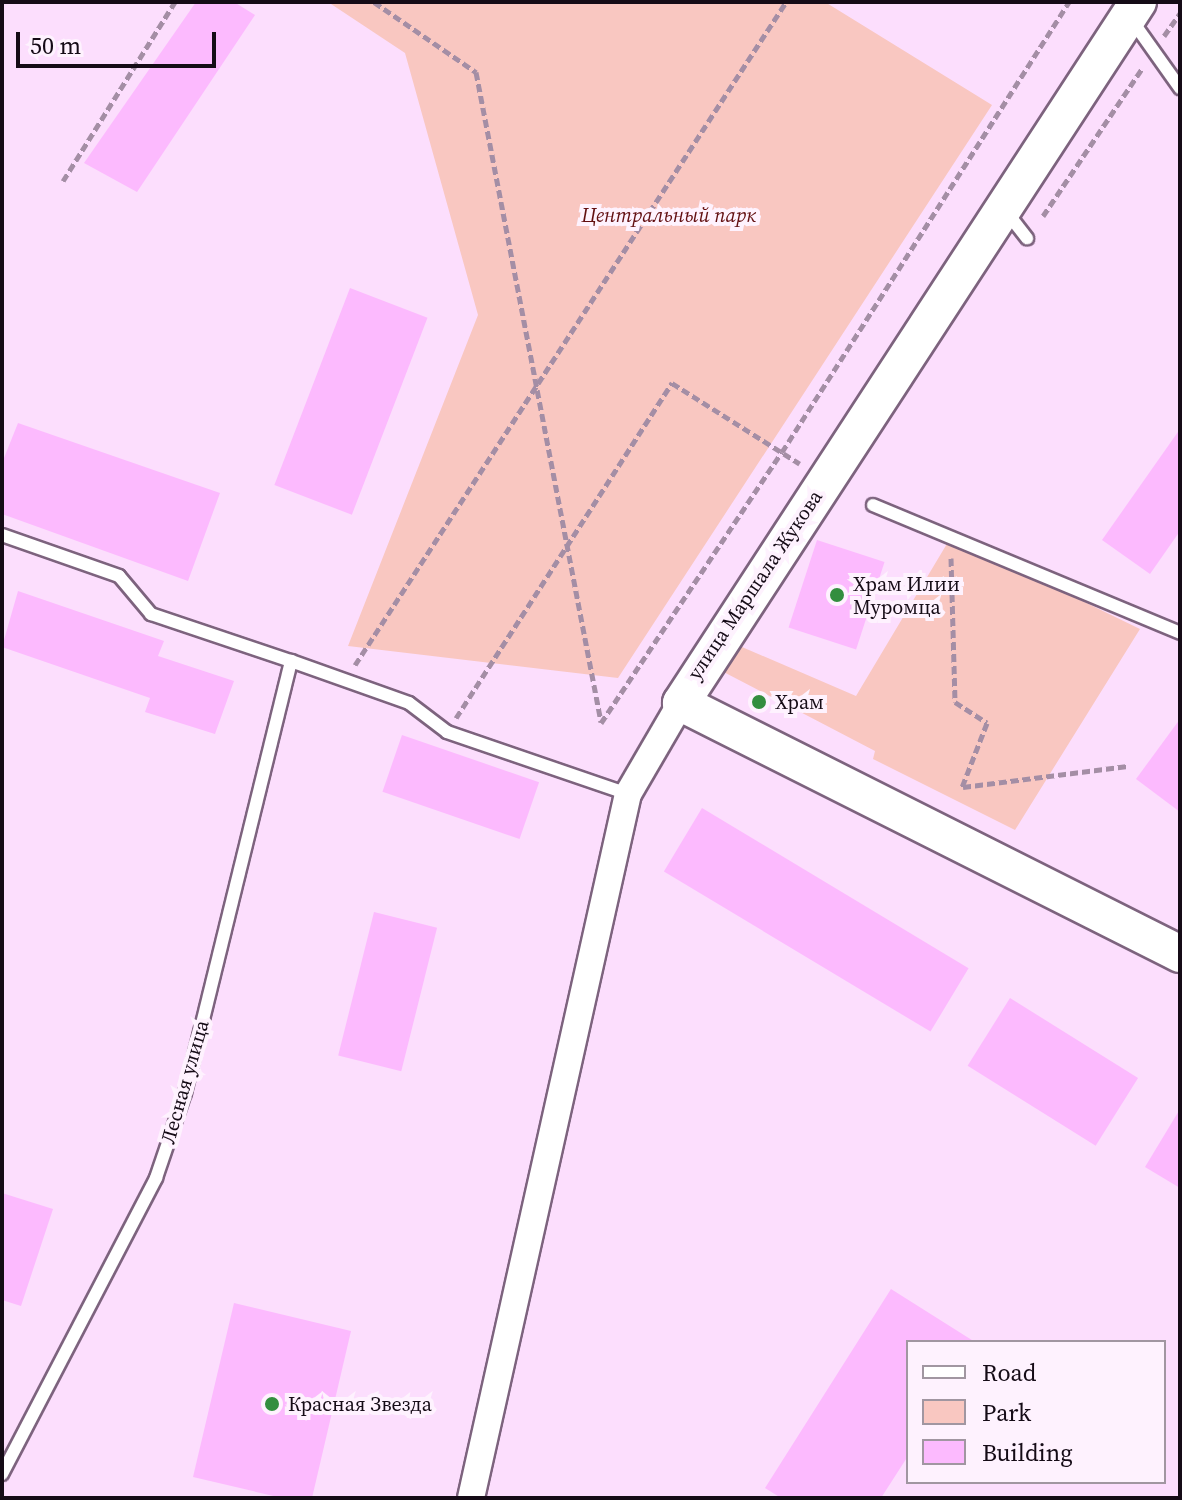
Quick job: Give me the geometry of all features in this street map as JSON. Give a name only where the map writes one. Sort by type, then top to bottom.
[{"type":"street","name":"улица Маршала Жукова","points":[[1134,9],[681,703],[1180,954]]},
{"type":"street","points":[[471,1498],[628,794],[681,703]]},
{"type":"lane","points":[[1134,9],[1154,52],[1180,88]]},
{"type":"lane","points":[[1003,208],[1027,238]]},
{"type":"lane","points":[[873,505],[1180,633]]},
{"type":"lane","points":[[2,535],[119,576],[151,614],[346,679],[409,703],[447,732],[628,794]]},
{"type":"lane","name":"Лесная улица","points":[[2,1474],[156,1178],[185,1093],[291,661]]},
{"type":"path","points":[[63,181],[175,2]]},
{"type":"path","points":[[374,2],[476,72],[601,723],[782,452],[1069,2]]},
{"type":"path","points":[[346,679],[786,2]]},
{"type":"path","points":[[1043,216],[1180,13]]},
{"type":"path","points":[[447,732],[672,383],[824,480]]},
{"type":"path","points":[[951,537],[955,702],[987,723],[962,787],[1128,766]]},
{"type":"green space","name":"Центральный парк","points":[[328,2],[825,2],[992,105],[618,678],[348,646],[478,315],[405,53]]},
{"type":"green space","points":[[951,537],[1140,629],[1015,830],[873,759],[875,751],[714,667],[735,644],[856,696]]},
{"type":"building","points":[[196,2],[234,2],[255,15],[137,192],[84,163]]},
{"type":"building","points":[[350,288],[427,318],[352,515],[274,485]]},
{"type":"building","points":[[18,423],[220,493],[188,581],[2,514],[2,463]]},
{"type":"building","points":[[1180,429],[1180,531],[1150,574],[1102,540]]},
{"type":"building","name":"Храм Илии Муромца","points":[[817,540],[885,562],[856,649],[789,627]]},
{"type":"building","points":[[18,591],[164,641],[158,656],[234,681],[215,734],[145,712],[150,698],[2,647]]},
{"type":"building","points":[[1180,719],[1180,812],[1136,779]]},
{"type":"building","points":[[402,735],[539,782],[520,839],[382,792]]},
{"type":"building","points":[[702,808],[969,968],[930,1032],[664,871]]},
{"type":"building","points":[[374,912],[437,928],[401,1071],[338,1056]]},
{"type":"building","points":[[1010,998],[1138,1078],[1096,1146],[968,1066]]},
{"type":"building","points":[[1180,1109],[1180,1188],[1145,1167]]},
{"type":"building","points":[[2,1193],[53,1209],[21,1306],[2,1300]]},
{"type":"building","points":[[891,1289],[972,1340],[906,1340],[906,1459],[881,1498],[781,1498],[765,1488]]},
{"type":"building","name":"Красная Звезда","points":[[234,1303],[351,1331],[312,1498],[282,1498],[193,1477]]},
{"type":"place","name":"Храм Илии Муромца","points":[[837,595]]},
{"type":"place","name":"Храм","points":[[759,702]]},
{"type":"place","name":"Красная Звезда","points":[[272,1404]]}]
